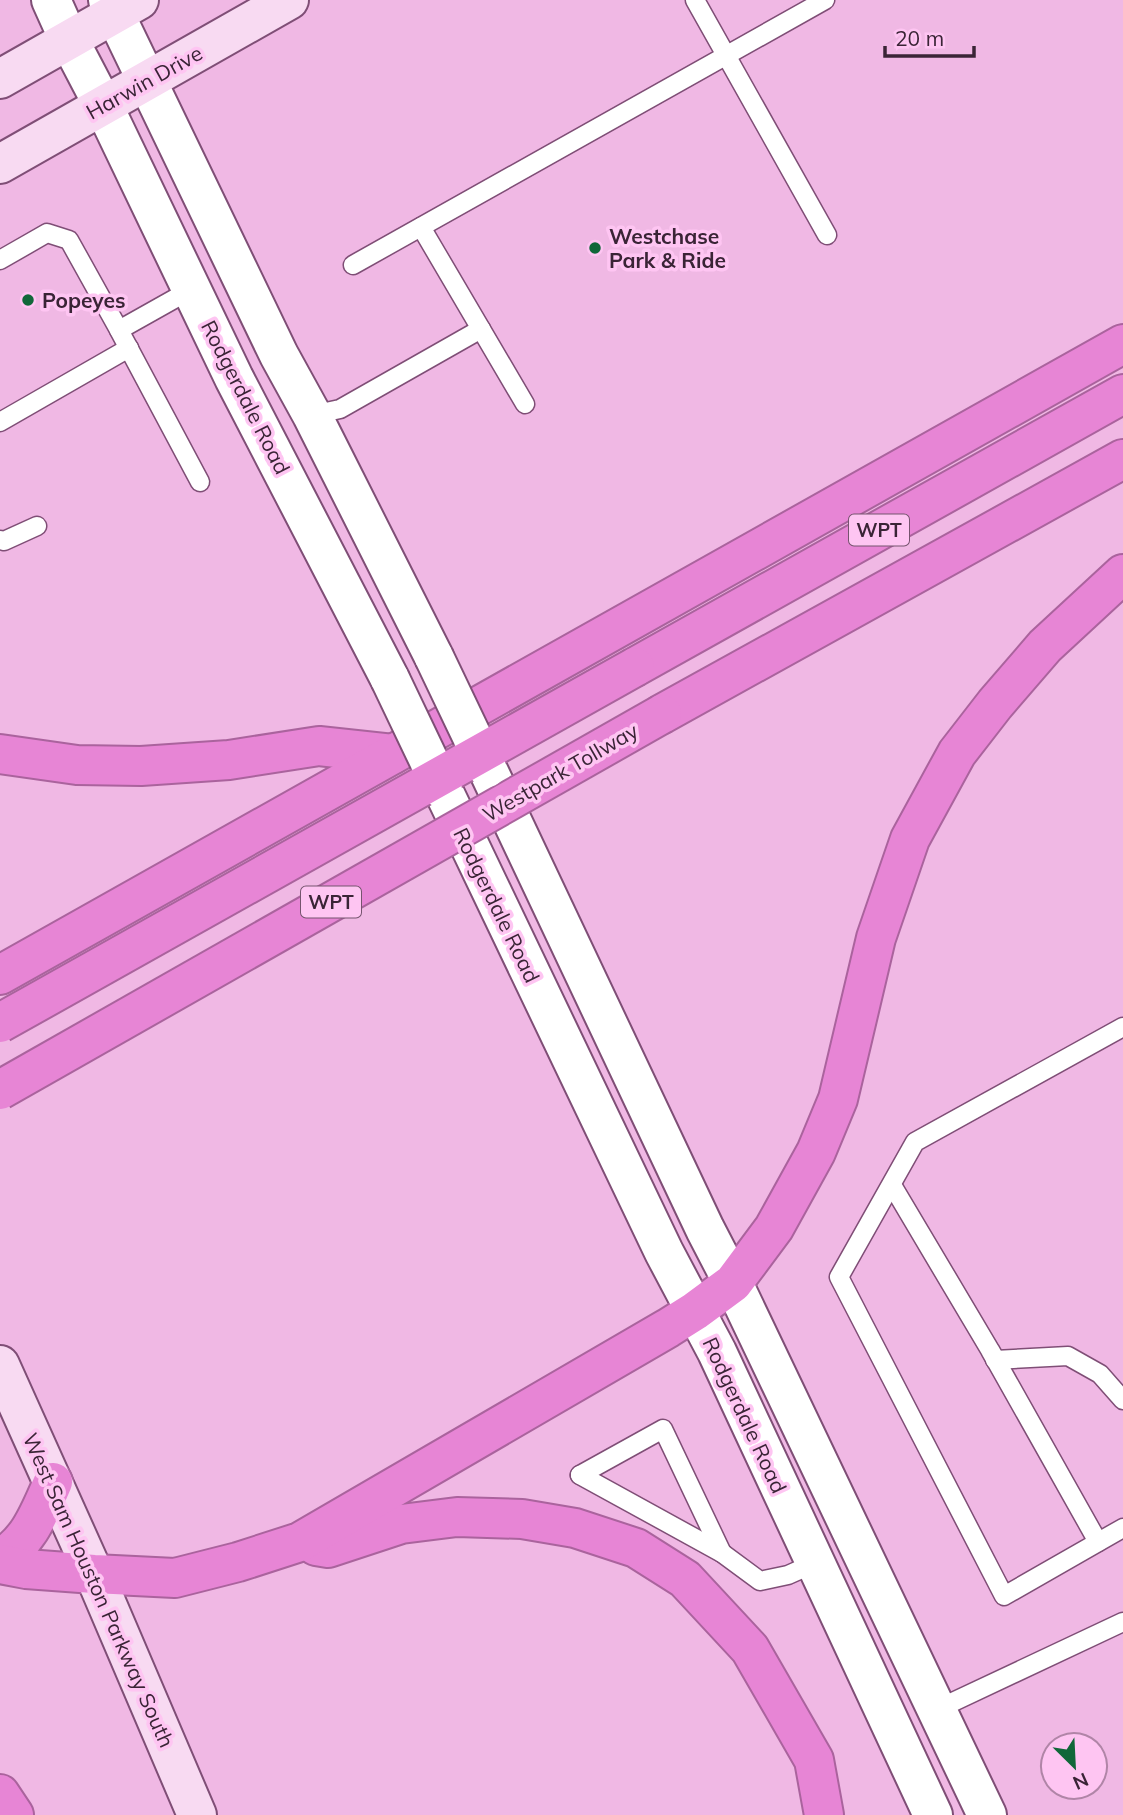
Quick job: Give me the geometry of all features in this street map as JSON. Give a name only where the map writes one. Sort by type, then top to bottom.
[{"type":"highway","points":[[0,975],[1123,344]]},
{"type":"highway","name":"WPT","points":[[0,1023],[1123,394]]},
{"type":"highway","name":"Westpark Tollway","points":[[0,1090],[662,714],[1123,459]]},
{"type":"highway","points":[[52,1482],[41,1511],[10,1561],[94,1574],[176,1578],[238,1562],[300,1542],[695,1311],[733,1283],[774,1228],[816,1152],[838,1099],[876,938],[910,839],[957,753],[1045,646],[1123,574]]},
{"type":"highway","points":[[0,754],[77,765],[141,766],[229,760],[319,746],[393,754]]},
{"type":"highway","points":[[300,1542],[328,1548],[401,1524],[457,1517],[522,1519],[575,1528],[636,1548],[685,1579],[750,1649],[814,1760],[824,1815]]},
{"type":"highway","points":[[0,1794],[15,1815]]},
{"type":"main road","name":"Harwin Drive","points":[[0,164],[289,0]]},
{"type":"main road","points":[[0,79],[69,40],[121,5]]},
{"type":"main road","name":"West Sam Houston Parkway South","points":[[0,1365],[94,1574],[197,1815]]},
{"type":"street","name":"Rodgerdale Road","points":[[51,0],[234,378],[390,679],[652,1228],[723,1364],[933,1815]]},
{"type":"street","points":[[121,5],[147,81],[273,344],[312,415],[434,657],[987,1815]]},
{"type":"street","points":[[269,442],[294,448],[315,468],[351,536],[403,594]]},
{"type":"street","points":[[892,1727],[937,1709]]},
{"type":"lane","points":[[695,0],[827,235]]},
{"type":"lane","points":[[353,265],[825,0]]},
{"type":"lane","points":[[421,227],[525,404]]},
{"type":"lane","points":[[0,260],[47,233],[69,240],[200,482]]},
{"type":"lane","points":[[119,330],[191,289]]},
{"type":"lane","points":[[312,415],[340,408],[481,329]]},
{"type":"lane","points":[[0,422],[128,348]]},
{"type":"lane","points":[[0,540],[4,541],[37,526]]},
{"type":"lane","points":[[1123,1027],[915,1142],[839,1278],[1003,1596],[1123,1528]]},
{"type":"lane","points":[[892,1185],[1098,1542]]},
{"type":"lane","points":[[995,1360],[1068,1356],[1100,1374],[1123,1399]]},
{"type":"lane","points":[[722,1553],[663,1429],[580,1475],[722,1553],[760,1581],[788,1575],[815,1563]]},
{"type":"lane","points":[[937,1709],[1123,1622]]},
{"type":"place","name":"Westchase Park & Ride","points":[[595,248]]},
{"type":"place","name":"Popeyes","points":[[28,300]]}]
